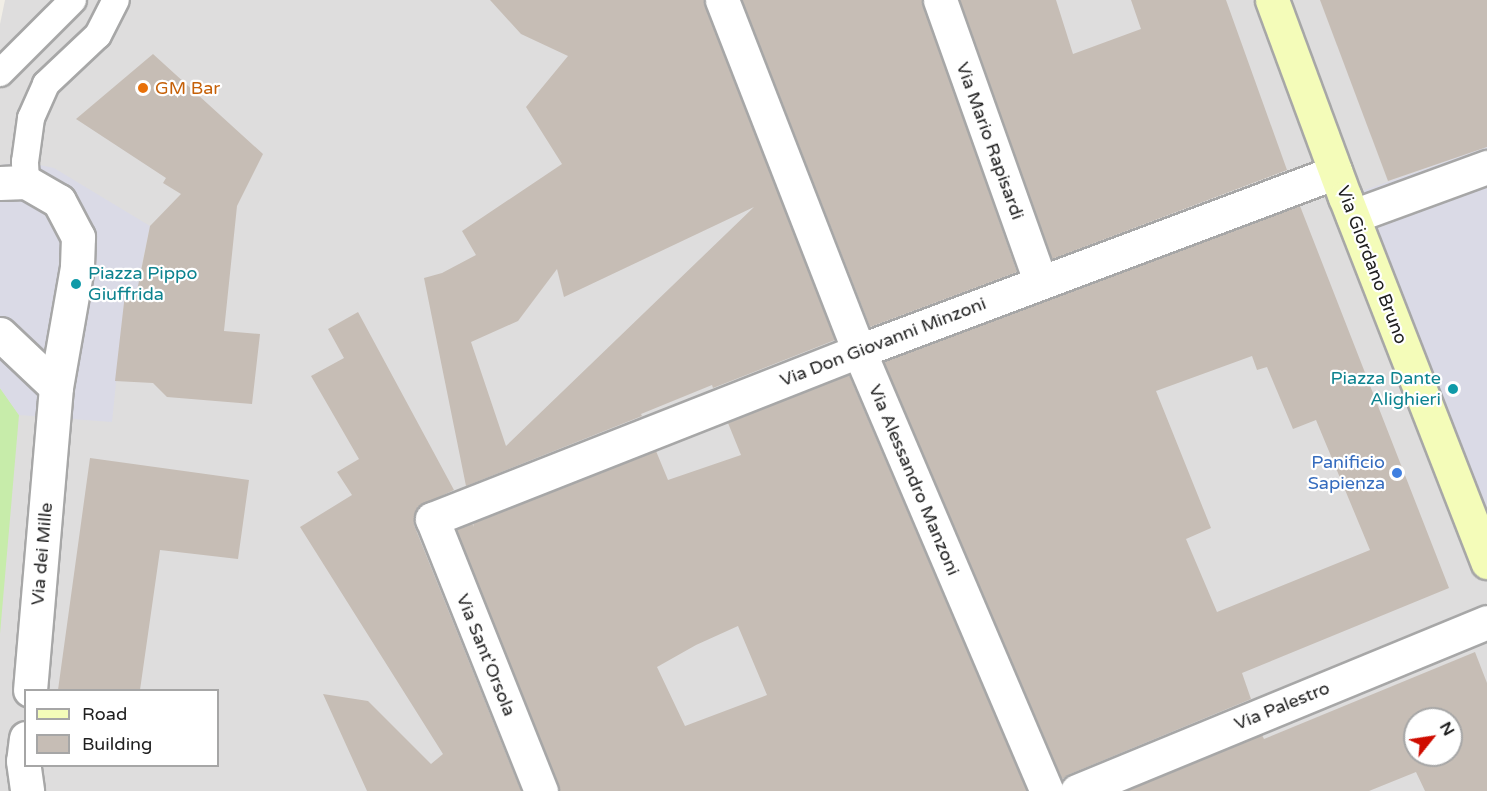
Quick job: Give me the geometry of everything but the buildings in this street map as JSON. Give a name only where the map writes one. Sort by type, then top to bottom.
[{"type":"main road","name":"Via Giordano Bruno","points":[[1272,0],[1487,562]]},
{"type":"street","name":"Via Alessandro Manzoni","points":[[722,0],[859,351],[1047,791]]},
{"type":"street","name":"Via Mario Rapisardi","points":[[939,0],[1040,281]]},
{"type":"street","points":[[1353,216],[1487,167]]},
{"type":"street","name":"Via Don Giovanni Minzoni","points":[[432,519],[1040,281],[1336,172]]},
{"type":"street","name":"Via dei Mille","points":[[13,183],[59,201],[78,237],[77,267],[55,402],[30,689]]},
{"type":"street","points":[[0,334],[55,402]]},
{"type":"street","name":"Via Sant'Orsola","points":[[432,519],[541,791]]},
{"type":"street","name":"Via Palestro","points":[[1077,791],[1487,622]]},
{"type":"street","points":[[24,753],[27,791]]},
{"type":"lane","points":[[0,73],[73,0]]},
{"type":"lane","points":[[13,183],[25,162],[31,118],[46,84],[98,35],[116,0]]},
{"type":"shaded area","points":[[5,0],[1487,0],[1487,791],[0,791],[0,24]]},
{"type":"shaded area","name":"Piazza Dante Alighieri","points":[[1487,147],[1487,562],[1345,197]]},
{"type":"shaded area","name":"Piazza Pippo Giuffrida","points":[[25,162],[54,168],[150,226],[140,273],[149,298],[125,294],[112,422],[19,415],[0,388],[0,165]]},
{"type":"green space","points":[[0,388],[19,415],[0,634]]},
{"type":"place","name":"GM Bar","points":[[143,88]]},
{"type":"place","name":"Piazza Pippo Giuffrida","points":[[76,284]]},
{"type":"place","name":"Piazza Dante Alighieri","points":[[1453,389]]},
{"type":"place","name":"Panificio Sapienza","points":[[1397,473]]}]
